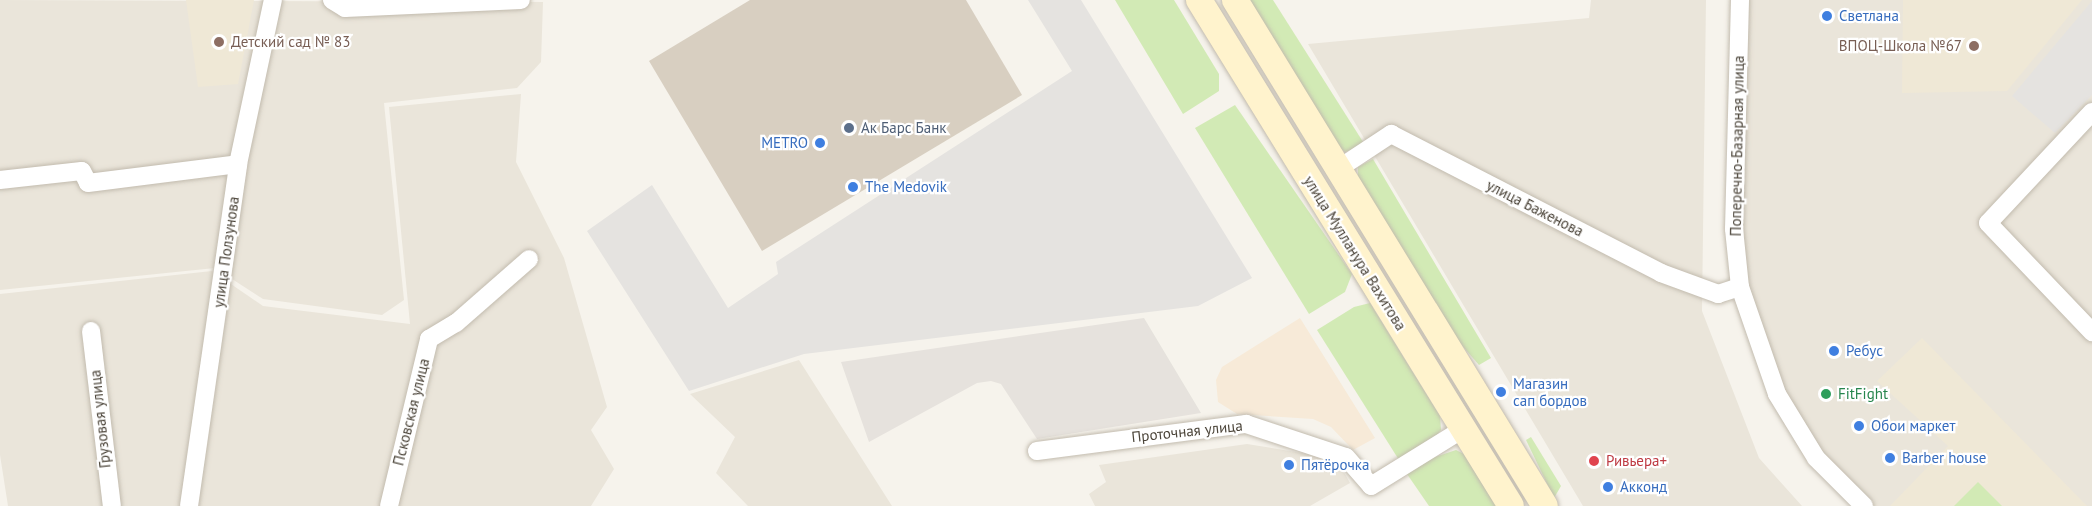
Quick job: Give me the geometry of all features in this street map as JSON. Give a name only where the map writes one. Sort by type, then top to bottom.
[{"type":"main road","name":"улица Мулланура Вахитова","points":[[1199,0],[1511,506]]},
{"type":"main road","name":"улица Мулланура Вахитова","points":[[1235,0],[1545,506]]},
{"type":"street","name":"улица Ползунова","points":[[189,506],[238,164],[273,0]]},
{"type":"street","points":[[332,0],[345,8],[521,0]]},
{"type":"street","name":"Поперечно-Базарная улица","points":[[1740,0],[1734,230],[1740,287],[1777,394],[1816,458],[1864,506]]},
{"type":"street","points":[[2092,112],[1988,223],[2092,332]]},
{"type":"street","name":"улица Баженова","points":[[1338,169],[1391,134],[1661,273],[1718,294],[1740,287]]},
{"type":"street","points":[[0,180],[82,171],[88,183],[238,164]]},
{"type":"street","name":"Псковская улица","points":[[389,506],[429,339],[456,323],[529,259]]},
{"type":"street","name":"Грузовая улица","points":[[91,331],[112,506]]},
{"type":"street","name":"Проточная улица","points":[[1037,451],[1246,423],[1346,457],[1362,472],[1371,486],[1463,429]]},
{"type":"shaded area","points":[[0,0],[543,2],[541,62],[517,88],[384,103],[404,300],[382,315],[263,299],[215,268],[0,290]]},
{"type":"shaded area","name":"Детский сад № 83","points":[[186,0],[254,0],[238,84],[198,87]]},
{"type":"shaded area","points":[[1028,0],[1081,0],[1252,278],[1198,306],[804,354],[689,391],[587,231],[652,185],[728,308],[778,274],[776,262],[1072,71]]},
{"type":"shaded area","points":[[1591,0],[1706,0],[1702,311],[1759,458],[1802,506],[1583,506],[1308,44],[1589,18]]},
{"type":"shaded area","points":[[1745,0],[2092,0],[2092,506],[1863,506],[1813,459],[1733,259]]},
{"type":"shaded area","name":"ВПОЦ-Школа №67","points":[[1903,0],[2082,0],[2007,91],[1902,93]]},
{"type":"shaded area","points":[[2092,1],[2092,95],[2055,133],[2012,96]]},
{"type":"shaded area","points":[[521,94],[516,162],[564,258],[607,407],[591,430],[614,469],[591,506],[8,506],[0,455],[0,294],[212,271],[263,306],[410,324],[389,107]]},
{"type":"shaded area","points":[[1144,318],[1201,413],[1037,439],[1001,384],[991,381],[977,383],[869,442],[841,362]]},
{"type":"shaded area","points":[[1300,318],[1375,438],[1353,450],[1331,427],[1313,419],[1237,414],[1218,402],[1216,380],[1222,367]]},
{"type":"shaded area","points":[[1922,338],[2087,506],[1890,506],[1948,446],[1877,381]]},
{"type":"shaded area","points":[[799,360],[892,506],[748,506],[716,473],[735,437],[690,394]]},
{"type":"shaded area","points":[[1247,444],[1314,455],[1340,465],[1350,483],[1310,506],[1095,506],[1089,494],[1106,482],[1099,465]]},
{"type":"green space","points":[[1115,0],[1174,0],[1219,74],[1219,91],[1183,114]]},
{"type":"green space","points":[[1248,0],[1273,0],[1365,145],[1345,152],[1338,147]]},
{"type":"green space","points":[[1235,105],[1352,274],[1345,292],[1309,314],[1195,128]]},
{"type":"green space","points":[[1373,159],[1491,358],[1479,365],[1451,333],[1358,179],[1358,167]]},
{"type":"green space","points":[[1370,303],[1440,416],[1441,430],[1434,439],[1399,460],[1317,330],[1354,307]]},
{"type":"green space","points":[[1531,437],[1561,486],[1554,498],[1526,440]]},
{"type":"green space","points":[[1456,450],[1464,454],[1497,506],[1429,506],[1407,474],[1432,458]]},
{"type":"green space","points":[[1978,482],[2002,506],[1954,506]]},
{"type":"building","name":"METRO","points":[[750,0],[966,0],[1022,95],[762,251],[649,61]]},
{"type":"place","name":"Светлана","points":[[1827,16]]},
{"type":"place","name":"Детский сад № 83","points":[[219,42]]},
{"type":"place","name":"ВПОЦ-Школа №67","points":[[1974,46]]},
{"type":"place","name":"Ак Барс Банк","points":[[849,128]]},
{"type":"place","name":"METRO","points":[[820,143]]},
{"type":"place","name":"The Medovik","points":[[853,187]]},
{"type":"place","name":"Ребус","points":[[1834,351]]},
{"type":"place","name":"Магазин сап бордов","points":[[1501,392]]},
{"type":"place","name":"FitFight","points":[[1826,394]]},
{"type":"place","name":"Обои маркет","points":[[1859,426]]},
{"type":"place","name":"Barber house","points":[[1890,458]]},
{"type":"place","name":"Ривьера+","points":[[1594,461]]},
{"type":"place","name":"Пятёрочка","points":[[1289,465]]},
{"type":"place","name":"Акконд","points":[[1608,487]]}]
